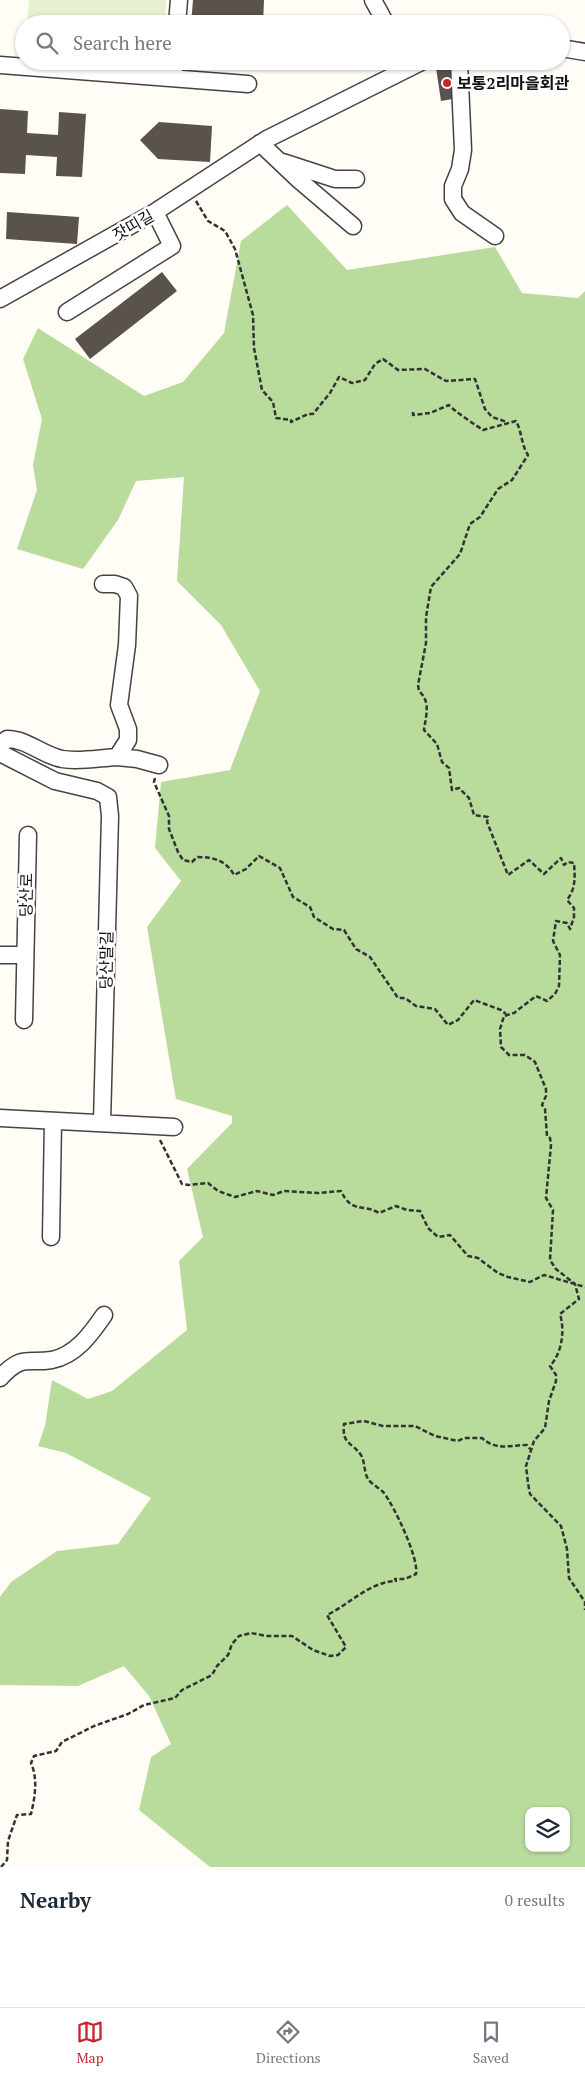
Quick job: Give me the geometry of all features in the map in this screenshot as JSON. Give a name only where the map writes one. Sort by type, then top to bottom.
[{"type":"street","points":[[178,15],[179,0]]},
{"type":"street","points":[[373,0],[381,15]]},
{"type":"street","points":[[570,50],[585,52]]},
{"type":"street","points":[[0,65],[15,66]]},
{"type":"street","points":[[67,70],[248,84]]},
{"type":"street","points":[[173,78],[174,70]]},
{"type":"street","name":"잣띠길","points":[[0,299],[155,212],[260,143],[401,70]]},
{"type":"street","points":[[459,70],[463,150],[460,168],[453,186],[453,199],[462,213],[495,236]]},
{"type":"street","points":[[260,143],[353,226]]},
{"type":"street","points":[[277,159],[335,178],[356,179]]},
{"type":"street","points":[[67,312],[172,246],[155,212]]},
{"type":"street","points":[[103,584],[115,584],[124,587],[129,596],[127,645],[119,705],[128,729],[128,740],[124,749],[117,757]]},
{"type":"street","points":[[0,745],[7,739],[18,739],[61,758],[78,760],[117,757],[159,765]]},
{"type":"street","name":"당산말길","points":[[0,752],[55,781],[97,791],[108,797],[110,816],[102,1123]]},
{"type":"street","name":"당산로","points":[[24,1020],[28,835]]},
{"type":"street","points":[[0,955],[25,956]]},
{"type":"street","points":[[0,1118],[174,1127]]},
{"type":"street","points":[[51,1237],[54,1121]]},
{"type":"street","points":[[0,1378],[22,1360],[52,1360],[74,1350],[91,1333],[104,1315]]},
{"type":"path","points":[[188,191],[208,221],[225,231],[235,248],[253,314],[254,348],[262,390],[273,402],[276,418],[291,420],[291,422],[308,414],[313,414],[330,393],[339,377],[352,383],[365,380],[374,364],[383,359],[398,370],[425,370],[446,381],[475,379],[485,409],[492,417],[508,423]]},
{"type":"path","points":[[413,412],[413,415],[430,413],[448,405],[453,411],[461,413],[483,430],[516,421],[521,427],[522,446],[528,455],[512,480],[498,489],[480,517],[470,524],[460,554],[431,587],[426,617],[426,643],[418,684],[419,691],[424,695],[428,704],[424,730],[437,744],[442,762],[449,768],[452,790],[459,788],[469,798],[474,815],[488,817],[487,822],[508,875],[529,860],[544,874],[561,858],[564,865],[568,862],[574,863],[575,880],[573,892],[567,900],[574,908],[574,917],[570,929],[567,923],[556,921],[553,941],[560,955],[559,986],[555,994],[547,1001],[536,996],[514,1013],[504,1016],[500,1029],[501,1047],[509,1055],[525,1055],[535,1062],[546,1089],[546,1096],[542,1106],[545,1109],[547,1136],[550,1138],[551,1145],[546,1198],[552,1210],[550,1260],[556,1269],[574,1284],[579,1299],[560,1314],[563,1332],[556,1360],[550,1366],[556,1375],[556,1381],[549,1400],[545,1428],[534,1441],[526,1466],[530,1494],[561,1526],[567,1548],[569,1578],[585,1602],[585,1610]]},
{"type":"path","points":[[159,765],[154,782],[169,816],[170,829],[178,852],[183,860],[192,862],[197,857],[212,857],[229,865],[234,875],[246,869],[259,856],[280,868],[293,897],[310,907],[314,917],[333,929],[344,930],[356,949],[370,957],[398,998],[405,998],[416,1006],[435,1009],[448,1026],[458,1020],[474,1000],[501,1010],[508,1015]]},
{"type":"path","points":[[152,1126],[171,1159],[182,1184],[208,1183],[218,1191],[235,1197],[257,1191],[273,1195],[284,1190],[318,1193],[340,1191],[346,1202],[358,1208],[366,1208],[379,1213],[396,1206],[407,1210],[420,1211],[428,1228],[438,1237],[450,1235],[468,1256],[478,1258],[498,1273],[530,1282],[544,1275],[585,1287]]},
{"type":"path","points":[[1,1867],[7,1860],[8,1841],[17,1815],[31,1814],[35,1796],[36,1776],[31,1763],[34,1756],[56,1751],[62,1742],[94,1726],[128,1714],[144,1705],[175,1698],[182,1690],[212,1676],[217,1666],[228,1655],[232,1644],[239,1636],[251,1632],[266,1636],[292,1636],[313,1650],[330,1656],[338,1655],[346,1647],[327,1615],[340,1609],[374,1585],[396,1581],[395,1579],[405,1579],[416,1574],[417,1570],[409,1544],[393,1507],[383,1492],[367,1478],[360,1455],[348,1444],[343,1435],[344,1424],[364,1421],[383,1426],[415,1426],[435,1436],[458,1441],[464,1438],[482,1438],[489,1444],[500,1448],[527,1445],[532,1450]]},
{"type":"green space","points":[[29,0],[166,0],[165,15],[28,15]]},
{"type":"green space","points":[[287,205],[347,270],[495,247],[522,293],[578,298],[585,291],[585,1867],[210,1867],[139,1810],[151,1757],[171,1744],[149,1696],[124,1666],[78,1686],[0,1685],[0,1597],[11,1582],[57,1551],[118,1544],[151,1498],[66,1453],[38,1446],[45,1426],[52,1380],[88,1399],[112,1391],[187,1330],[179,1261],[203,1237],[187,1169],[232,1123],[232,1116],[176,1099],[147,927],[181,881],[155,848],[161,782],[230,770],[260,691],[221,625],[177,581],[184,477],[136,481],[118,520],[83,569],[17,549],[37,490],[33,465],[42,419],[23,359],[38,328],[144,396],[183,382],[224,333],[241,241]]},
{"type":"building","points":[[193,0],[264,0],[263,15],[192,15]]},
{"type":"building","name":"보통2리마을회관","points":[[436,70],[453,70],[458,98],[441,101]]},
{"type":"building","points":[[0,109],[28,111],[27,133],[58,135],[59,112],[86,114],[82,177],[56,176],[57,157],[26,155],[25,174],[0,173]]},
{"type":"building","points":[[159,122],[212,126],[210,162],[158,159],[140,140]]},
{"type":"building","points":[[7,212],[79,217],[77,244],[6,239]]},
{"type":"building","points":[[162,272],[177,291],[90,359],[75,339]]},
{"type":"place","name":"보통2리마을회관","points":[[447,83]]}]
